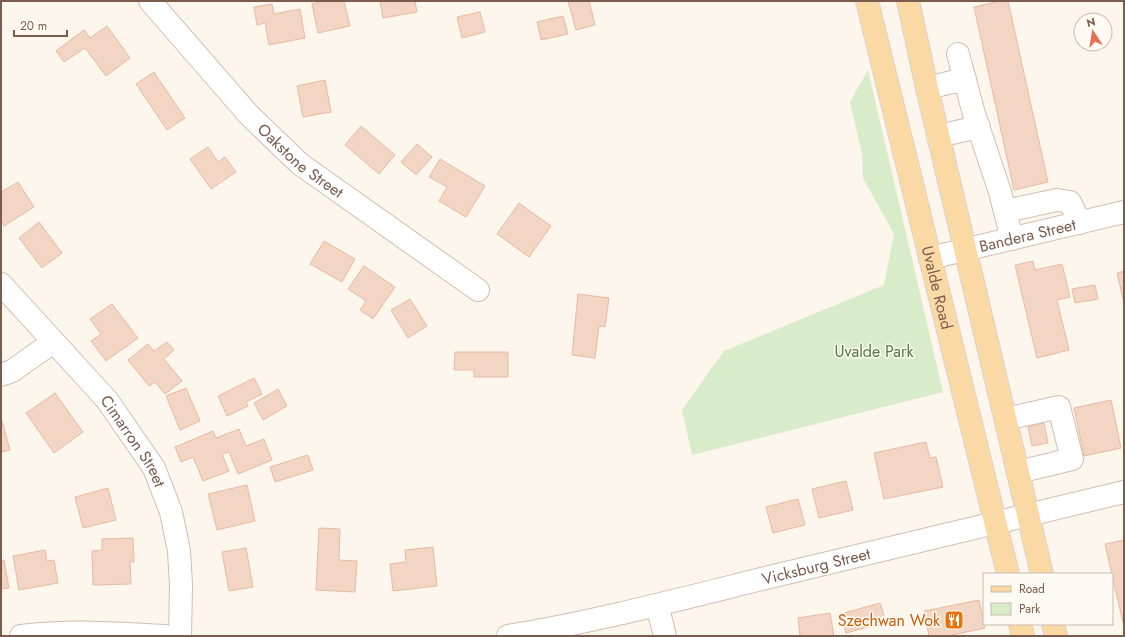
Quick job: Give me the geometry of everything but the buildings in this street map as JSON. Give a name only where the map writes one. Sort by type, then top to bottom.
[{"type":"main road","name":"Uvalde Road","points":[[867,1],[1008,573]]},
{"type":"main road","points":[[908,1],[938,136],[1042,573]]},
{"type":"main road","points":[[1020,625],[1023,636]]},
{"type":"main road","points":[[1053,625],[1056,636]]},
{"type":"street","name":"Oakstone Street","points":[[150,1],[249,115],[300,164],[478,290]]},
{"type":"street","points":[[958,54],[978,127],[1005,211],[1012,239]]},
{"type":"street","points":[[925,78],[965,79]]},
{"type":"street","points":[[938,136],[978,127]]},
{"type":"street","points":[[1005,211],[1057,200],[1070,202],[1080,223]]},
{"type":"street","name":"Bandera Street","points":[[930,258],[1124,212]]},
{"type":"street","name":"Cimarron Street","points":[[1,284],[106,400],[154,468],[171,512],[179,551],[181,585],[180,636]]},
{"type":"street","points":[[1,375],[12,371],[53,342]]},
{"type":"street","points":[[1006,418],[1059,407],[1072,460],[1018,472]]},
{"type":"street","name":"Vicksburg Street","points":[[508,636],[559,627],[657,605],[1124,492]]},
{"type":"street","points":[[657,605],[665,636]]},
{"type":"street","points":[[21,636],[51,632],[126,633],[165,636]]},
{"type":"green space","name":"Uvalde Park","points":[[868,70],[943,392],[692,455],[682,410],[724,351],[884,285],[894,234],[863,178],[862,154],[850,102]]},
{"type":"place","name":"Szechwan Wok","points":[[954,620]]}]
